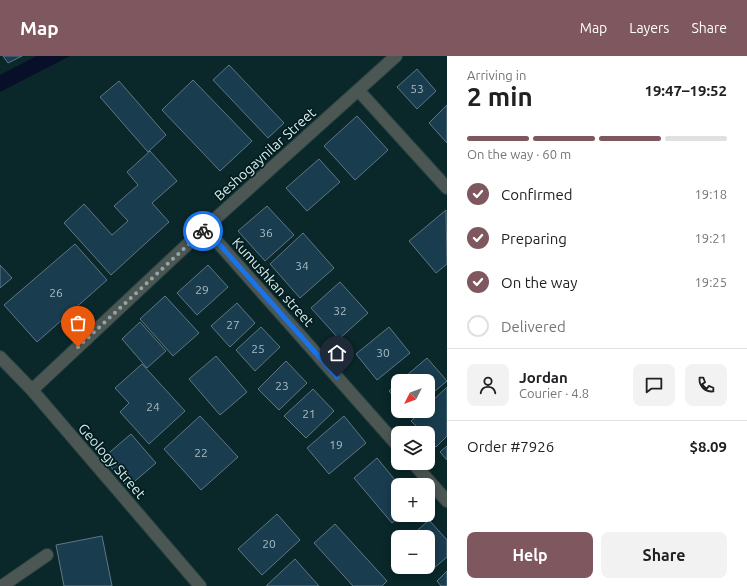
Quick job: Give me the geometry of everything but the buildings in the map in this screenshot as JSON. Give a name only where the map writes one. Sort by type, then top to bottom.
[{"type":"street","name":"Beshogaynilar Street","points":[[32,390],[205,228],[396,56]]},
{"type":"street","points":[[358,90],[447,188]]},
{"type":"street","name":"Kumushkan street","points":[[205,228],[391,438]]},
{"type":"street","name":"Geology Street","points":[[0,356],[32,390],[200,586]]},
{"type":"street","points":[[419,470],[447,501]]},
{"type":"street","points":[[2,586],[47,555]]},
{"type":"water","points":[[37,56],[70,56],[0,92],[0,75]]},
{"type":"way so far","points":[[78,347],[203,231]]},
{"type":"route","points":[[203,231],[205,228],[337,377]]}]
